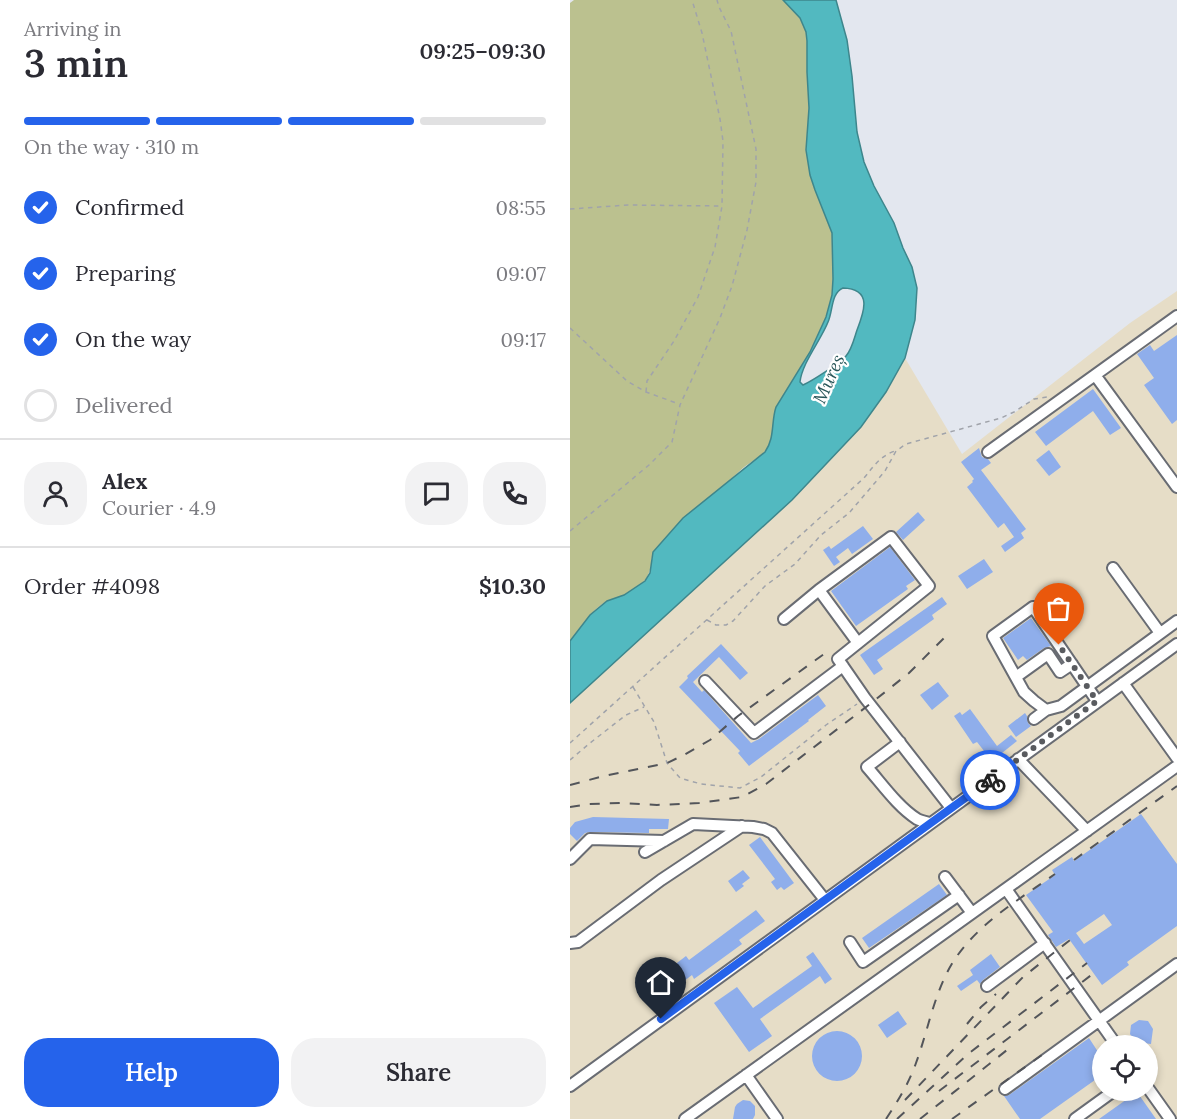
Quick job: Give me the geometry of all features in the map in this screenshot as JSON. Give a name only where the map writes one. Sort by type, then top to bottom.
[{"type":"street","points":[[988,452],[1177,316]]},
{"type":"street","points":[[1095,375],[1177,487]]},
{"type":"street","points":[[784,619],[891,537],[929,586],[838,659],[865,698],[951,808]]},
{"type":"street","points":[[1113,568],[1160,633]]},
{"type":"street","points":[[819,590],[858,643]]},
{"type":"street","points":[[1046,710],[1024,692],[993,636],[1033,607],[1097,701]]},
{"type":"street","points":[[1034,719],[1046,710],[1061,706],[1177,621]]},
{"type":"street","points":[[570,1086],[1177,644]]},
{"type":"street","points":[[1016,677],[1048,654],[1060,672],[1072,664]]},
{"type":"street","points":[[705,681],[754,732],[843,666]]},
{"type":"street","points":[[1123,683],[1177,758]]},
{"type":"street","points":[[900,742],[867,767],[910,813],[918,820],[930,823]]},
{"type":"street","points":[[1018,759],[1087,831]]},
{"type":"street","points":[[691,1117],[746,1075],[1177,766]]},
{"type":"street","points":[[645,852],[693,824],[764,829],[772,833],[825,900]]},
{"type":"street","points":[[570,943],[578,942],[661,879],[742,826]]},
{"type":"street","points":[[570,859],[590,839],[664,841]]},
{"type":"street","points":[[945,877],[972,913]]},
{"type":"street","points":[[1006,889],[1110,1035]]},
{"type":"street","points":[[850,942],[863,962],[959,895]]},
{"type":"street","points":[[987,986],[1045,943]]},
{"type":"street","points":[[1005,1089],[1177,964]]},
{"type":"street","points":[[746,1075],[777,1119]]},
{"type":"street","points":[[1076,1119],[1101,1101]]},
{"type":"street","points":[[1157,1101],[1170,1119]]},
{"type":"path","points":[[646,392],[647,381],[674,342],[698,297],[715,247],[722,206],[723,141],[720,119],[702,33],[692,0]]},
{"type":"path","points":[[570,531],[649,465],[672,442],[680,405],[688,384],[720,318],[732,286],[747,230],[756,182],[756,149],[731,31],[717,0]]},
{"type":"path","points":[[570,209],[628,206],[722,206]]},
{"type":"path","points":[[570,328],[627,381],[646,392],[680,405]]},
{"type":"path","points":[[570,743],[864,478],[886,454],[920,439],[1001,418],[1034,399],[1049,397],[1059,401]]},
{"type":"path","points":[[707,620],[716,625],[733,621],[765,586],[795,564],[821,535],[849,513],[885,471],[896,451]]},
{"type":"path","points":[[633,687],[654,722],[667,763],[681,778],[701,784],[740,788],[761,777],[826,725],[865,698]]},
{"type":"path","points":[[570,760],[626,715],[645,707]]},
{"type":"shaded area","points":[[1177,291],[1177,1119],[570,1119],[570,703],[792,500],[861,427],[886,392],[905,358],[962,454],[1130,323]]},
{"type":"green space","points":[[574,0],[783,0],[800,18],[807,41],[809,108],[806,150],[810,175],[832,233],[833,279],[832,295],[826,317],[810,352],[776,407],[768,448],[731,479],[652,557],[650,571],[640,585],[630,593],[607,601],[595,610],[570,641],[570,3]]},
{"type":"water","name":"Mureș","points":[[783,0],[836,0],[847,40],[857,132],[864,162],[894,223],[912,267],[917,288],[915,320],[905,358],[886,392],[861,427],[792,500],[570,703],[570,641],[590,615],[607,601],[624,595],[645,581],[650,573],[653,552],[683,518],[765,452],[772,436],[776,407],[810,352],[826,317],[832,295],[832,233],[810,175],[806,150],[809,108],[807,41],[800,18]],"holes":[[[843,288],[853,289],[862,297],[864,309],[850,350],[838,363],[803,385],[800,382],[801,375],[830,318],[836,294]]]},
{"type":"building","points":[[1177,335],[1177,420],[1172,424],[1144,385],[1154,378],[1137,354],[1150,345],[1154,351]]},
{"type":"building","points":[[1093,389],[1121,428],[1110,435],[1093,411],[1046,446],[1035,432]]},
{"type":"building","points":[[979,448],[982,457],[991,463],[981,470],[1026,529],[1021,533],[1024,538],[1005,552],[1001,546],[1014,537],[1004,523],[998,528],[967,487],[974,479],[961,462]]},
{"type":"building","points":[[1049,450],[1061,467],[1049,476],[1036,460]]},
{"type":"building","points":[[918,512],[925,520],[903,540],[896,532]]},
{"type":"building","points":[[863,526],[873,539],[852,554],[848,548],[836,557],[840,562],[834,566],[823,550],[829,546],[831,549]]},
{"type":"building","points":[[890,547],[915,580],[906,586],[908,589],[856,626],[831,591]]},
{"type":"building","points":[[984,559],[993,572],[967,589],[958,576]]},
{"type":"building","points":[[942,597],[947,604],[932,615],[934,619],[877,660],[883,669],[874,675],[860,655]]},
{"type":"building","points":[[1031,618],[1051,646],[1027,660],[1023,656],[1018,660],[1003,638]]},
{"type":"building","points":[[721,644],[748,673],[740,680],[719,657],[693,682],[702,692],[704,690],[751,743],[818,695],[826,706],[749,766],[738,753],[740,751],[679,687],[688,678],[687,676]]},
{"type":"building","points":[[938,682],[949,696],[932,710],[920,695]]},
{"type":"building","points":[[970,709],[997,746],[1011,735],[1017,741],[992,761],[977,742],[973,744],[954,716],[960,712],[962,715]]},
{"type":"building","points":[[1025,713],[1031,726],[1016,737],[1008,726]]},
{"type":"building","points":[[1141,814],[1177,864],[1177,926],[1127,962],[1129,965],[1102,985],[1069,939],[1056,947],[1048,935],[1053,932],[1026,895],[1055,875],[1052,870],[1072,857],[1074,861]],"holes":[[[1104,914],[1112,925],[1084,944],[1076,933]]]},
{"type":"building","points":[[593,817],[669,819],[668,829],[649,829],[649,833],[590,832],[585,833],[577,841],[570,834],[570,828],[575,822]]},
{"type":"building","points":[[760,837],[794,883],[784,890],[781,887],[777,890],[771,882],[775,879],[749,845]]},
{"type":"building","points":[[743,870],[750,878],[736,892],[728,881]]},
{"type":"building","points":[[939,884],[947,895],[869,948],[862,938]]},
{"type":"building","points":[[756,910],[765,921],[739,940],[742,944],[694,979],[692,975],[684,981],[673,966],[686,956],[689,960]]},
{"type":"building","points":[[813,952],[832,979],[825,984],[820,976],[760,1019],[772,1036],[749,1052],[714,1003],[737,987],[753,1008],[812,966],[806,957]]},
{"type":"building","points":[[991,954],[1000,967],[980,984],[977,980],[961,991],[957,986],[973,975],[970,970]]},
{"type":"building","points":[[898,1011],[907,1024],[887,1038],[878,1025]]},
{"type":"building","points":[[1139,1020],[1148,1021],[1153,1029],[1152,1035],[1131,1035],[1131,1025]]},
{"type":"building","points":[[837,1031],[855,1038],[862,1056],[855,1074],[837,1081],[819,1074],[812,1056],[819,1038]]},
{"type":"building","points":[[1089,1038],[1092,1043],[1092,1082],[1040,1119],[1020,1119],[1004,1096],[1009,1095]]},
{"type":"building","points":[[743,1100],[750,1101],[755,1106],[753,1119],[733,1119],[735,1107]]},
{"type":"building","points":[[1124,1101],[1143,1101],[1156,1119],[1099,1119]]},
{"type":"railway","points":[[570,807],[620,803],[657,805],[699,803],[742,797],[766,784],[870,704],[909,673],[946,636]]},
{"type":"railway","points":[[570,785],[667,763],[684,755],[710,740],[738,716],[824,654]]},
{"type":"railway","points":[[1074,860],[1177,786]]},
{"type":"railway","points":[[886,1119],[910,1078],[943,981],[957,956],[990,921],[1055,874]]},
{"type":"railway","points":[[905,1100],[1023,977],[1070,940]]},
{"type":"railway","points":[[897,1119],[968,1054],[1087,963]]},
{"type":"railway","points":[[939,1091],[1094,973]]},
{"type":"railway","points":[[967,1024],[996,994]]},
{"type":"railway","points":[[920,1119],[1007,1050]]},
{"type":"railway","points":[[952,1119],[1049,1050]]},
{"type":"way so far","points":[[990,780],[1097,701],[1059,645]]},
{"type":"route","points":[[661,1019],[990,780]]}]
